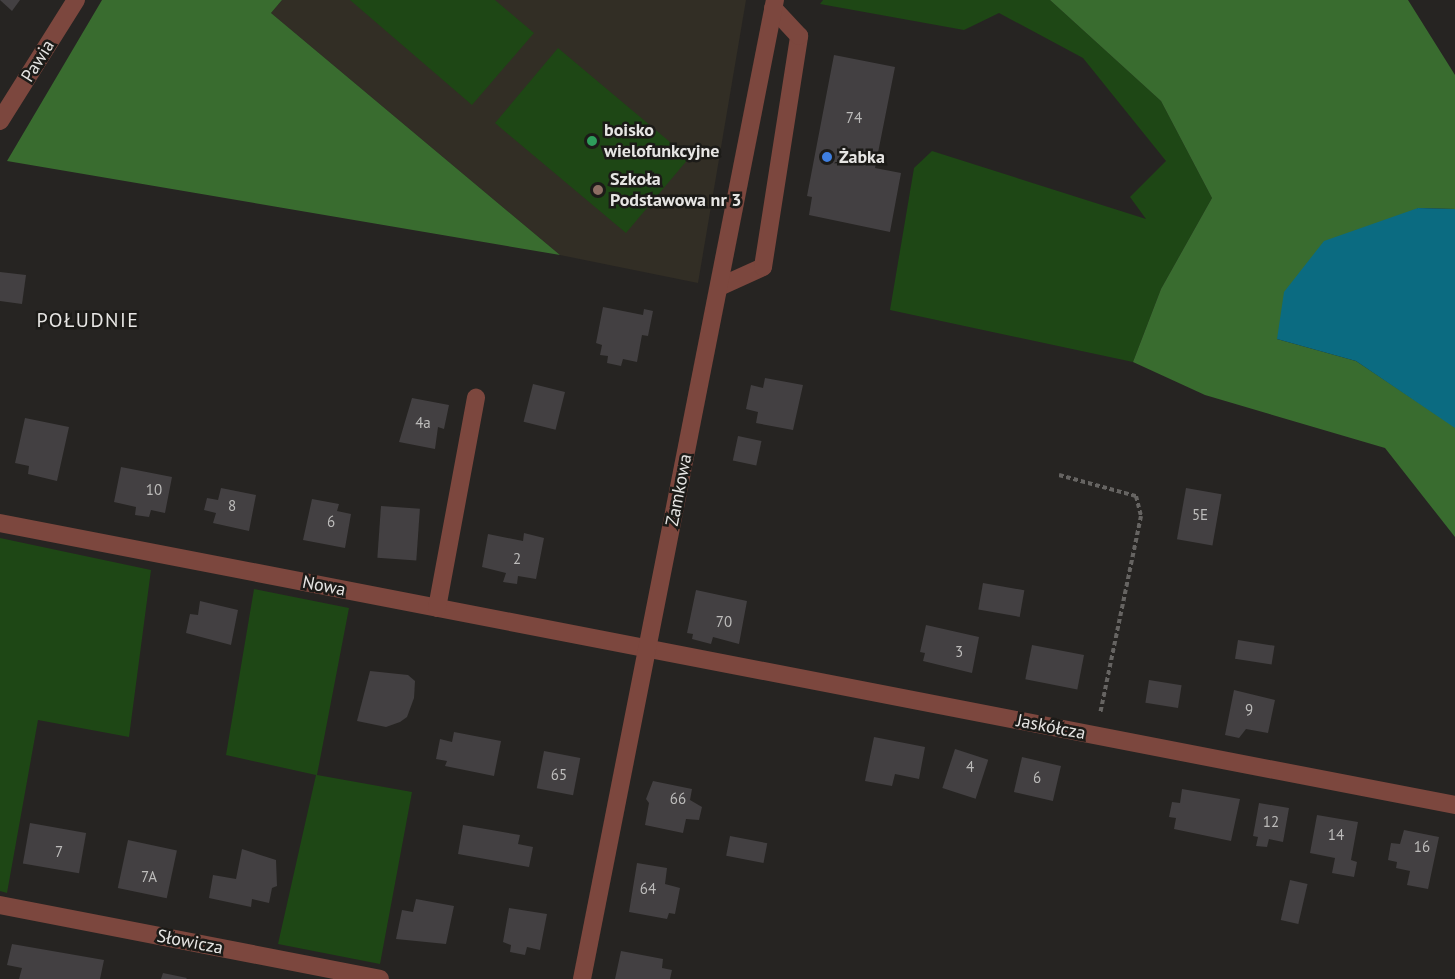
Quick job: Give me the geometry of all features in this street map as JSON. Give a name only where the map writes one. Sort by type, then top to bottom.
[{"type":"street","name":"Pawia","points":[[0,122],[76,0]]},
{"type":"street","name":"Zamkowa","points":[[582,979],[774,4]]},
{"type":"street","points":[[719,287],[763,267],[799,36],[774,4]]},
{"type":"street","points":[[437,608],[476,398]]},
{"type":"street","name":"Nowa","points":[[0,523],[648,649]]},
{"type":"street","name":"Jaskółcza","points":[[648,649],[1455,805]]},
{"type":"street","name":"Słowicza","points":[[0,905],[380,979]]},
{"type":"path","points":[[1059,475],[1136,496],[1141,516],[1096,736]]},
{"type":"shaded area","name":"Szkoła Podstawowa nr 3","points":[[282,0],[746,0],[698,283],[560,255],[271,13]]},
{"type":"green space","points":[[102,0],[282,0],[271,13],[560,255],[7,161]]},
{"type":"green space","points":[[350,0],[495,0],[534,33],[472,105]]},
{"type":"green space","points":[[823,0],[1050,0],[1161,101],[1212,198],[1161,289],[1133,362],[890,310],[914,168],[932,151],[1146,219],[1130,197],[1166,161],[1083,58],[999,13],[964,30],[820,4]]},
{"type":"green space","points":[[1050,0],[1408,0],[1455,75],[1455,209],[1418,208],[1277,339],[1356,361],[1455,427],[1455,537],[1385,448],[1205,395],[1133,362],[1161,289],[1212,198],[1161,101]]},
{"type":"green space","name":"boisko wielofunkcyjne","points":[[558,48],[689,158],[626,233],[495,123]]},
{"type":"green space","points":[[0,538],[151,570],[129,737],[38,720],[7,893],[0,891]]},
{"type":"green space","points":[[254,589],[349,608],[317,775],[412,792],[380,964],[278,944],[316,775],[226,755]]},
{"type":"water","points":[[1418,208],[1455,209],[1455,428],[1356,361],[1277,339],[1284,292],[1324,241]]},
{"type":"building","points":[[0,0],[20,0],[12,11]]},
{"type":"building","points":[[834,55],[895,67],[875,168],[901,173],[890,232],[809,215],[812,197],[807,196]]},
{"type":"building","points":[[0,272],[26,275],[22,304],[0,301]]},
{"type":"building","points":[[603,307],[643,315],[644,309],[653,311],[648,336],[642,335],[637,362],[623,359],[621,366],[607,363],[608,356],[600,355],[602,345],[596,343]]},
{"type":"building","points":[[765,378],[803,385],[793,430],[756,423],[758,412],[746,409],[751,385],[763,388]]},
{"type":"building","points":[[533,384],[565,392],[556,430],[524,422]]},
{"type":"building","points":[[412,398],[449,405],[444,429],[438,427],[435,449],[399,442]]},
{"type":"building","points":[[25,418],[69,427],[57,481],[28,474],[29,466],[15,463]]},
{"type":"building","points":[[738,436],[761,441],[756,465],[733,460]]},
{"type":"building","points":[[121,467],[172,477],[165,513],[151,510],[149,517],[135,515],[136,507],[114,502]]},
{"type":"building","points":[[221,488],[256,495],[249,531],[213,523],[216,513],[204,510],[207,498],[218,500]]},
{"type":"building","points":[[1186,488],[1221,494],[1212,545],[1177,539]]},
{"type":"building","points":[[312,499],[339,504],[337,511],[351,514],[345,548],[303,540]]},
{"type":"building","points":[[381,506],[420,509],[416,561],[377,558]]},
{"type":"building","points":[[524,533],[544,538],[536,579],[518,576],[517,584],[503,582],[506,573],[482,567],[488,534],[523,541]]},
{"type":"building","points":[[983,583],[1024,590],[1020,617],[978,610]]},
{"type":"building","points":[[696,590],[747,601],[739,644],[713,637],[711,644],[692,639],[693,634],[687,633]]},
{"type":"building","points":[[200,601],[238,610],[231,645],[186,633],[190,614],[198,615]]},
{"type":"building","points":[[926,625],[979,637],[972,673],[923,661],[925,653],[920,652]]},
{"type":"building","points":[[1238,640],[1275,646],[1272,665],[1235,659]]},
{"type":"building","points":[[1032,645],[1084,655],[1077,689],[1025,679]]},
{"type":"building","points":[[370,671],[408,675],[415,681],[414,698],[407,717],[400,722],[386,727],[357,721]]},
{"type":"building","points":[[1149,680],[1182,685],[1178,708],[1145,703]]},
{"type":"building","points":[[1234,690],[1275,700],[1268,733],[1246,729],[1239,738],[1225,735]]},
{"type":"building","points":[[454,732],[501,741],[494,776],[445,766],[447,761],[436,759],[440,739],[452,742]]},
{"type":"building","points":[[874,737],[925,747],[919,779],[895,774],[892,786],[865,781]]},
{"type":"building","points":[[955,749],[988,760],[976,799],[942,788]]},
{"type":"building","points":[[544,751],[580,758],[573,795],[537,788]]},
{"type":"building","points":[[1022,757],[1061,766],[1053,801],[1014,792]]},
{"type":"building","points":[[653,781],[692,789],[690,800],[702,807],[699,820],[686,819],[683,833],[645,825],[649,803],[646,799]]},
{"type":"building","points":[[1182,789],[1240,799],[1231,841],[1174,829],[1176,818],[1169,817],[1172,802],[1180,803]]},
{"type":"building","points":[[1259,803],[1289,808],[1283,842],[1269,839],[1267,847],[1256,846],[1258,837],[1253,836]]},
{"type":"building","points":[[1317,815],[1358,822],[1351,860],[1357,862],[1354,877],[1332,873],[1335,858],[1310,853]]},
{"type":"building","points":[[30,823],[86,833],[79,873],[23,863]]},
{"type":"building","points":[[463,825],[520,835],[518,844],[533,847],[529,867],[458,854]]},
{"type":"building","points":[[1404,830],[1439,837],[1428,889],[1407,885],[1410,871],[1396,868],[1397,862],[1388,860],[1391,843],[1400,844]]},
{"type":"building","points":[[730,836],[767,843],[763,863],[726,856]]},
{"type":"building","points":[[128,840],[177,850],[167,898],[118,888]]},
{"type":"building","points":[[242,849],[276,860],[277,886],[272,888],[269,903],[252,899],[251,907],[209,898],[213,875],[236,879]]},
{"type":"building","points":[[637,863],[667,868],[665,884],[680,888],[675,914],[669,913],[667,919],[629,912]]},
{"type":"building","points":[[1290,880],[1308,884],[1298,924],[1281,920]]},
{"type":"building","points":[[416,899],[454,906],[446,944],[396,939],[402,910],[413,912]]},
{"type":"building","points":[[509,908],[547,914],[540,950],[527,947],[525,955],[510,952],[511,945],[503,942]]},
{"type":"building","points":[[12,944],[104,960],[100,979],[19,979],[22,968],[7,965]]},
{"type":"building","points":[[621,951],[663,959],[662,968],[672,970],[670,979],[615,979]]},
{"type":"building","points":[[163,973],[187,978],[161,979]]},
{"type":"place","name":"boisko wielofunkcyjne","points":[[592,141]]},
{"type":"place","name":"Żabka","points":[[827,157]]},
{"type":"place","name":"Szkoła Podstawowa nr 3","points":[[598,190]]},
{"type":"district","name":"POŁUDNIE","points":[[88,320]]}]
